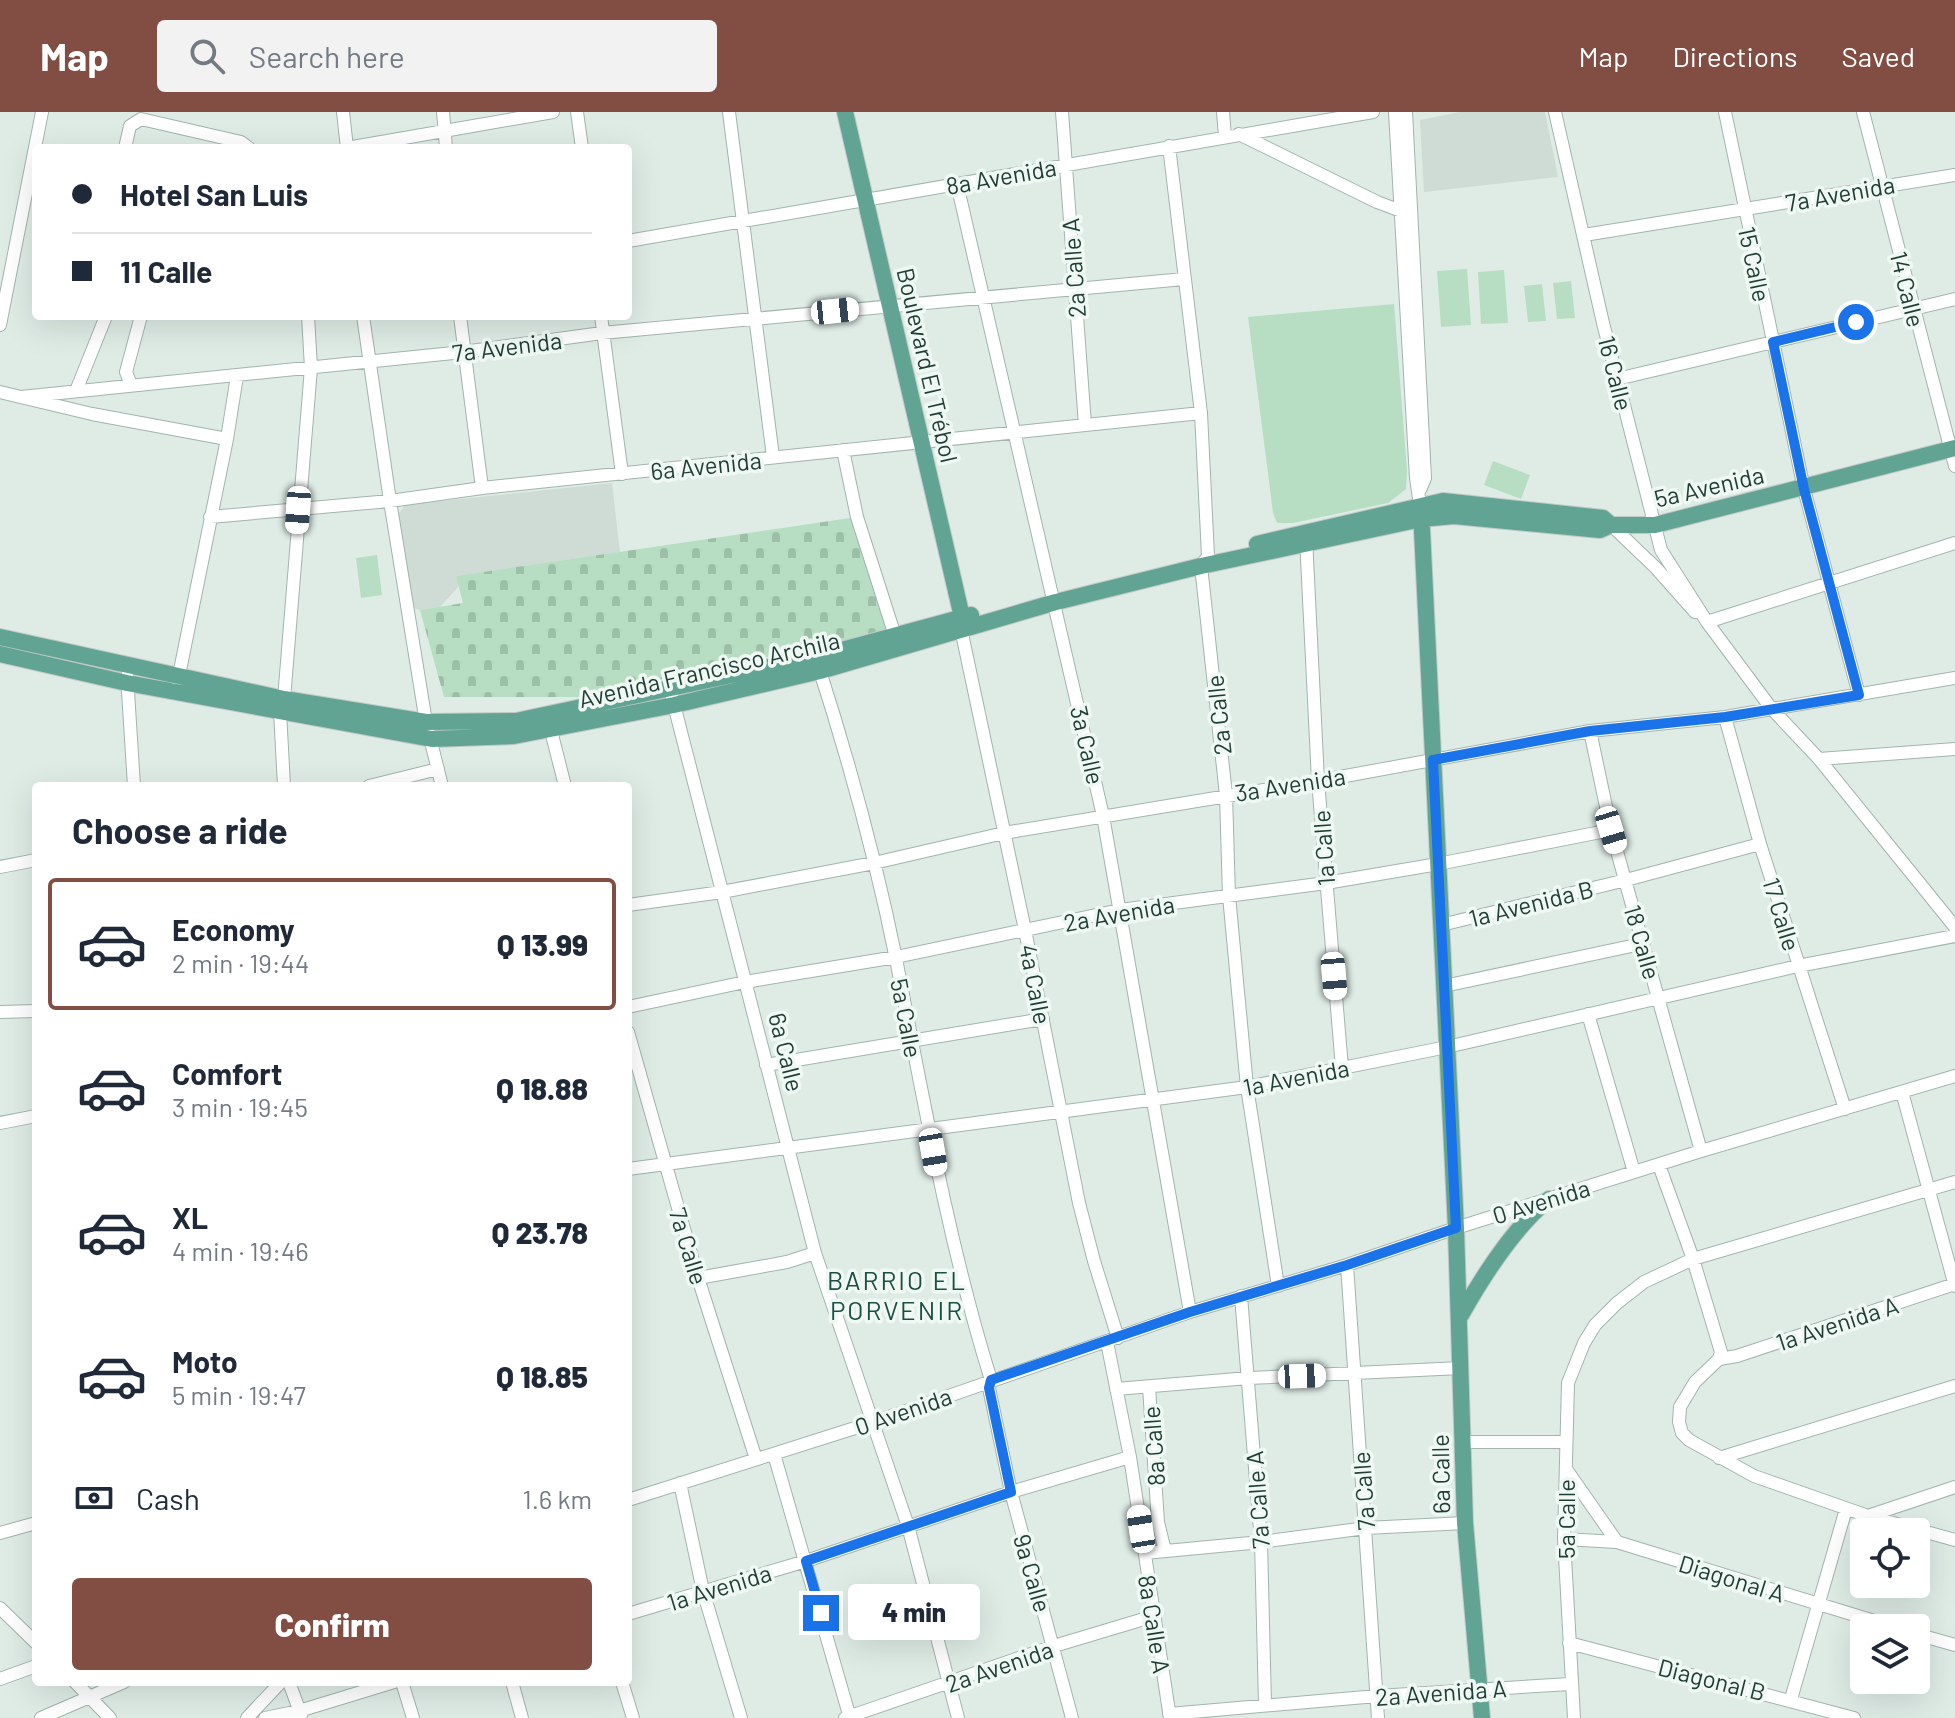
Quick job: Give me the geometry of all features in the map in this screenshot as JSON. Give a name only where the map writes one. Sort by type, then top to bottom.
[{"type":"main road","name":"Boulevard El Trébol","points":[[845,112],[962,623]]},
{"type":"main road","name":"5a Avenida","points":[[1420,505],[1457,501],[1603,518],[1611,525],[1655,525],[1954,455]]},
{"type":"main road","name":"Avenida Francisco Archila","points":[[0,637],[126,665],[177,684],[432,739],[514,736],[549,722],[818,664],[962,623],[1306,538],[1420,505]]},
{"type":"main road","name":"6a Calle","points":[[1420,505],[1460,1317],[1465,1523],[1482,1718]]},
{"type":"main road","name":"Avenida Francisco Archila","points":[[0,654],[127,683],[177,684]]},
{"type":"main road","name":"Avenida Francisco Archila","points":[[282,705],[426,722],[549,722]]},
{"type":"main road","points":[[1460,1317],[1480,1281],[1535,1210],[1549,1199]]},
{"type":"street","points":[[35,144],[42,112]]},
{"type":"street","points":[[343,112],[347,144]]},
{"type":"street","points":[[443,112],[446,144]]},
{"type":"street","points":[[370,144],[553,112]]},
{"type":"street","points":[[577,112],[581,144]]},
{"type":"street","points":[[729,112],[773,457]]},
{"type":"street","name":"2a Calle A","points":[[1062,112],[1085,425]]},
{"type":"street","points":[[1223,112],[1232,135],[1401,211]]},
{"type":"street","name":"8a Avenida","points":[[632,240],[1373,112]]},
{"type":"street","points":[[1395,112],[1420,505]]},
{"type":"street","points":[[1406,112],[1425,478],[1420,505]]},
{"type":"street","name":"16 Calle","points":[[1555,112],[1617,379],[1661,550],[1707,622],[1771,708],[1819,759],[1955,927]]},
{"type":"street","name":"15 Calle","points":[[1725,112],[1804,489],[1859,695]]},
{"type":"street","name":"14 Calle","points":[[1863,112],[1912,308],[1954,455]]},
{"type":"street","points":[[126,144],[130,126],[141,119],[244,144]]},
{"type":"street","name":"2a Calle","points":[[1169,146],[1201,413],[1205,561],[1226,795],[1229,896],[1247,1087],[1278,1286]]},
{"type":"street","points":[[0,325],[4,277],[32,155]]},
{"type":"street","name":"7a Avenida","points":[[1584,235],[1955,175]]},
{"type":"street","name":"3a Calle","points":[[957,184],[1103,816],[1190,1312]]},
{"type":"street","name":"7a Avenida","points":[[21,397],[463,352],[602,333],[1184,279]]},
{"type":"street","points":[[1617,379],[1955,299]]},
{"type":"street","points":[[76,391],[104,320]]},
{"type":"street","points":[[131,385],[126,372],[140,320]]},
{"type":"street","points":[[284,782],[282,705],[311,368],[308,320]]},
{"type":"street","points":[[364,320],[426,722],[441,782]]},
{"type":"street","points":[[460,320],[482,488]]},
{"type":"street","points":[[601,320],[622,474]]},
{"type":"street","points":[[177,684],[237,376]]},
{"type":"street","points":[[0,392],[92,414],[227,439]]},
{"type":"street","name":"6a Avenida","points":[[210,517],[390,501],[482,488],[1201,413]]},
{"type":"street","points":[[843,450],[857,517],[897,642]]},
{"type":"street","name":"16 Calle","points":[[1611,525],[1707,622]]},
{"type":"street","name":"1a Calle","points":[[1306,538],[1318,781],[1342,1068]]},
{"type":"street","points":[[1707,622],[1955,543]]},
{"type":"street","name":"4a Calle","points":[[962,623],[1086,1232],[1113,1340]]},
{"type":"street","name":"5a Calle","points":[[818,664],[874,863],[896,957],[955,1253],[991,1380]]},
{"type":"street","points":[[126,665],[134,782]]},
{"type":"street","name":"3a Avenida","points":[[632,904],[722,892],[874,863],[1004,833],[1318,781],[1590,731],[1725,717],[1955,678]]},
{"type":"street","name":"6a Calle","points":[[672,697],[815,1253],[908,1526],[958,1718]]},
{"type":"street","name":"17 Calle","points":[[1725,717],[1760,844],[1845,1109]]},
{"type":"street","points":[[549,722],[564,782]]},
{"type":"street","name":"18 Calle","points":[[1590,731],[1611,830],[1641,944],[1659,996],[1701,1151]]},
{"type":"street","points":[[1819,759],[1955,749]]},
{"type":"street","points":[[385,782],[438,769]]},
{"type":"street","name":"2a Avenida","points":[[632,1006],[745,982],[896,957],[1120,910],[1326,883],[1611,830]]},
{"type":"street","name":"1a Avenida B","points":[[1441,925],[1760,844]]},
{"type":"street","points":[[0,867],[32,861]]},
{"type":"street","name":"1a Avenida","points":[[632,1168],[1247,1087],[1447,1047],[1798,966],[1955,936]]},
{"type":"street","points":[[1444,986],[1641,944]]},
{"type":"street","points":[[0,1012],[32,1011]]},
{"type":"street","points":[[1588,1014],[1634,1172]]},
{"type":"street","points":[[766,1065],[1043,1019]]},
{"type":"street","name":"7a Calle","points":[[632,1047],[698,1278],[756,1459]]},
{"type":"street","name":"0 Avenida","points":[[632,1499],[874,1422],[1190,1312],[1701,1151],[1955,1076]]},
{"type":"street","points":[[1902,1092],[1955,1285]]},
{"type":"street","points":[[0,1123],[32,1117]]},
{"type":"street","points":[[1659,1165],[1720,1344],[1719,1359],[1686,1394],[1678,1415],[1682,1433],[1719,1458],[1754,1476],[1846,1509],[1955,1540]]},
{"type":"street","points":[[1693,1259],[1955,1182]]},
{"type":"street","points":[[698,1278],[787,1262],[815,1253]]},
{"type":"street","name":"5a Calle","points":[[1574,1718],[1564,1539],[1568,1383],[1595,1325],[1617,1303],[1644,1282],[1693,1259]]},
{"type":"street","name":"7a Calle","points":[[1347,1265],[1378,1718]]},
{"type":"street","name":"1a Avenida A","points":[[1719,1359],[1737,1356],[1955,1285]]},
{"type":"street","name":"7a Calle A","points":[[1241,1296],[1261,1542],[1265,1705]]},
{"type":"street","name":"8a Calle A","points":[[1113,1340],[1116,1389],[1130,1457],[1169,1716]]},
{"type":"street","points":[[1116,1389],[1249,1378],[1461,1368]]},
{"type":"street","name":"9a Calle","points":[[991,1380],[989,1388],[1011,1492],[1072,1718]]},
{"type":"street","points":[[1719,1458],[1955,1386]]},
{"type":"street","name":"8a Calle","points":[[1149,1387],[1158,1522],[1165,1551]]},
{"type":"street","points":[[1464,1442],[1565,1442]]},
{"type":"street","points":[[774,1454],[848,1718]]},
{"type":"street","name":"1a Avenida","points":[[632,1613],[806,1561],[1011,1492],[1130,1457]]},
{"type":"street","points":[[1565,1468],[1617,1542]]},
{"type":"street","points":[[680,1483],[703,1591],[741,1718]]},
{"type":"street","points":[[1868,1516],[1955,1487]]},
{"type":"street","points":[[1791,1699],[1846,1509]]},
{"type":"street","points":[[1145,1553],[1366,1528],[1465,1523]]},
{"type":"street","points":[[0,1533],[32,1524]]},
{"type":"street","name":"Diagonal A","points":[[1564,1539],[1617,1542],[1851,1614]]},
{"type":"street","points":[[0,1608],[32,1639]]},
{"type":"street","name":"2a Avenida","points":[[848,1718],[1054,1646],[1154,1616]]},
{"type":"street","points":[[1930,1638],[1955,1645]]},
{"type":"street","name":"Diagonal B","points":[[1569,1643],[1854,1718]]},
{"type":"street","points":[[0,1679],[32,1667]]},
{"type":"street","name":"2a Avenida A","points":[[1169,1716],[1377,1696],[1570,1684]]},
{"type":"street","points":[[79,1686],[110,1718]]},
{"type":"street","points":[[41,1718],[115,1686]]},
{"type":"street","points":[[247,1718],[277,1686]]},
{"type":"street","points":[[290,1686],[300,1714]]},
{"type":"street","points":[[265,1718],[300,1714],[382,1686]]},
{"type":"street","points":[[403,1686],[413,1718]]},
{"type":"street","points":[[513,1686],[522,1718]]},
{"type":"street","points":[[623,1686],[633,1718]]},
{"type":"shaded area","points":[[1460,112],[1545,112],[1558,177],[1424,192],[1420,120]]},
{"type":"shaded area","points":[[612,483],[620,552],[457,576],[459,586],[440,607],[414,608],[398,515],[405,505]]},
{"type":"green space","points":[[1467,269],[1471,325],[1441,327],[1437,271]]},
{"type":"green space","points":[[1504,270],[1508,323],[1481,324],[1478,272]]},
{"type":"green space","points":[[1571,281],[1575,318],[1557,319],[1553,283]]},
{"type":"green space","points":[[1542,284],[1546,321],[1528,322],[1524,286]]},
{"type":"green space","points":[[1394,304],[1406,489],[1388,503],[1293,523],[1277,523],[1273,513],[1248,317]]},
{"type":"green space","points":[[1493,461],[1530,475],[1521,499],[1484,485]]},
{"type":"green space","points":[[857,517],[895,635],[727,664],[585,697],[444,697],[420,610],[463,603],[456,576]]},
{"type":"green space","points":[[377,555],[382,595],[361,598],[356,558]]},
{"type":"district","name":"BARRIO EL PORVENIR","points":[[897,1294]]},
{"type":"route","points":[[821,1613],[806,1561],[1011,1492],[989,1388],[991,1380],[1190,1312],[1347,1265],[1456,1228],[1433,760],[1590,731],[1725,717],[1859,695],[1804,489],[1773,342],[1856,322]]}]
